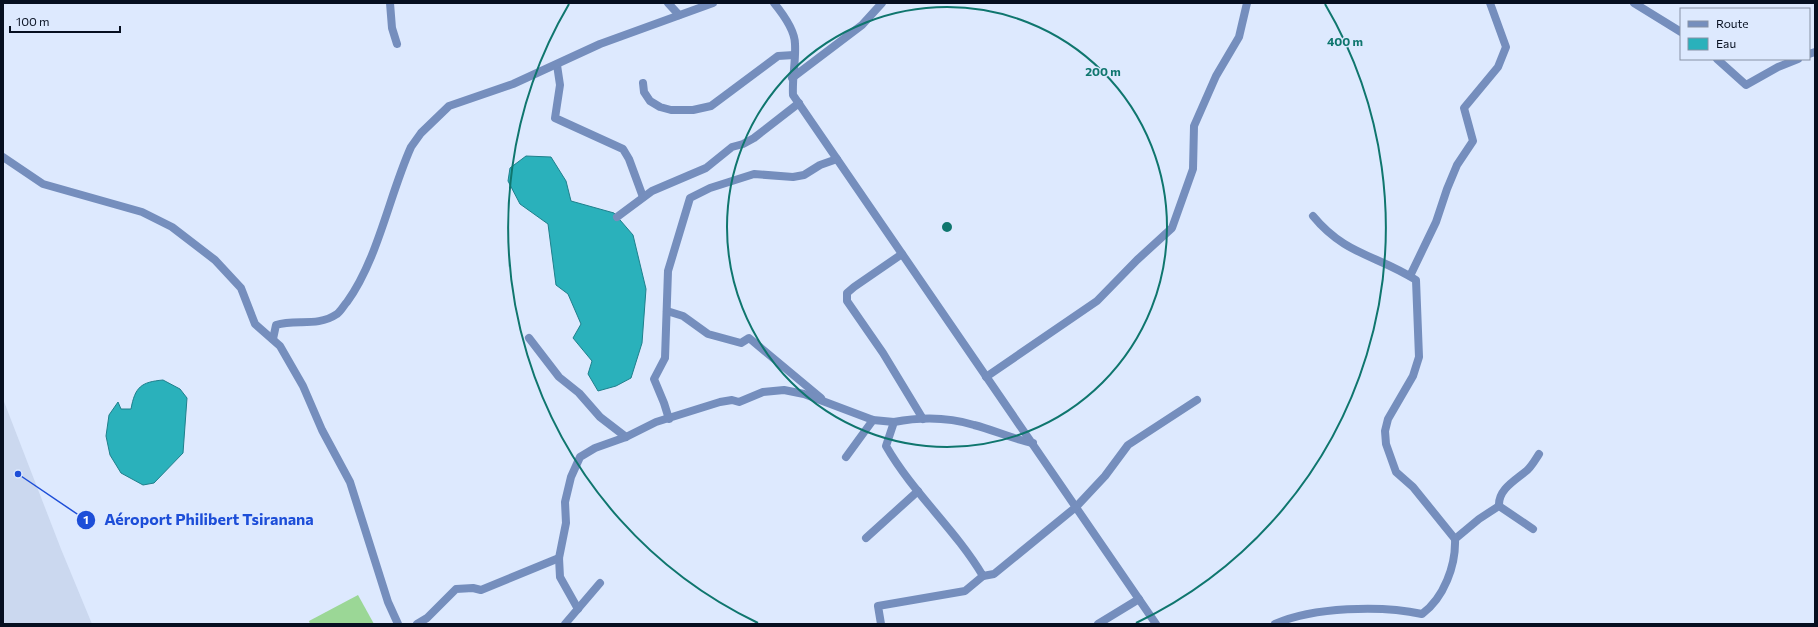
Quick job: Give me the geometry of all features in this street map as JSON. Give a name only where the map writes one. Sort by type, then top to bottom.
[{"type":"street","points":[[390,3],[392,28],[397,44]]},
{"type":"street","points":[[668,3],[679,15]]},
{"type":"street","points":[[273,339],[276,325],[285,322],[303,324],[322,321],[338,313],[361,279],[411,147],[421,133],[449,106],[513,84],[600,44],[713,3]]},
{"type":"street","points":[[774,3],[792,32],[795,44],[792,78],[793,94],[1156,624]]},
{"type":"street","points":[[792,78],[862,25],[882,3]]},
{"type":"street","points":[[986,376],[1097,301],[1137,260],[1172,228],[1193,169],[1194,126],[1216,76],[1238,37],[1247,3]]},
{"type":"street","points":[[1410,276],[1436,222],[1457,165],[1473,141],[1464,108],[1498,67],[1506,47],[1490,3]]},
{"type":"street","points":[[1634,3],[1680,31]]},
{"type":"street","points":[[643,83],[644,92],[650,101],[660,107],[671,110],[693,110],[711,106],[778,56],[794,55]]},
{"type":"street","points":[[1718,60],[1746,85],[1778,66],[1795,60]]},
{"type":"street","points":[[557,65],[560,85],[555,118],[623,149],[629,159],[643,197]]},
{"type":"street","points":[[617,217],[652,191],[706,168],[732,147],[743,144],[754,138],[799,103]]},
{"type":"street","points":[[3,157],[43,184],[142,212],[172,227],[215,260],[241,288],[255,324],[280,346],[303,386],[322,430],[350,482],[388,602],[398,624]]},
{"type":"street","points":[[669,419],[654,379],[665,358],[668,271],[690,198],[710,188],[754,174],[793,177],[804,175],[820,165],[837,159]]},
{"type":"street","points":[[1275,624],[1291,617],[1320,612],[1404,610],[1422,614],[1439,595],[1453,562],[1455,539],[1413,487],[1396,472],[1386,444],[1385,432],[1388,419],[1413,376],[1419,357],[1416,280],[1399,269],[1378,262],[1333,238],[1313,216]]},
{"type":"street","points":[[902,254],[854,287],[847,293],[847,301],[883,353],[923,419]]},
{"type":"street","points":[[667,311],[683,316],[698,324],[708,334],[728,341],[741,343],[749,338],[826,402]]},
{"type":"street","points":[[529,338],[559,377],[579,393],[600,417],[626,437]]},
{"type":"street","points":[[578,609],[560,577],[559,558],[566,523],[564,510],[571,477],[580,457],[595,448],[626,437],[656,422],[720,402],[732,400],[739,402],[763,392],[784,390],[804,394],[873,420],[894,422],[913,418],[950,420],[973,424],[1012,439],[1032,443]]},
{"type":"street","points":[[882,624],[878,606],[966,591],[983,576],[994,574],[1076,507],[1105,476],[1128,445],[1197,400]]},
{"type":"street","points":[[846,457],[873,420]]},
{"type":"street","points":[[894,422],[886,446],[894,460],[918,491],[932,506],[983,576]]},
{"type":"street","points":[[1499,506],[1499,500],[1512,480],[1526,472],[1539,454]]},
{"type":"street","points":[[866,538],[918,491]]},
{"type":"street","points":[[1455,539],[1479,519],[1499,506]]},
{"type":"street","points":[[1499,506],[1533,529]]},
{"type":"street","points":[[417,624],[427,618],[456,589],[473,588],[481,590],[559,558]]},
{"type":"street","points":[[566,624],[600,583]]},
{"type":"street","points":[[1098,624],[1139,599]]},
{"type":"shaded area","points":[[3,399],[61,549],[92,624],[3,624]]},
{"type":"green space","points":[[358,595],[374,624],[310,624],[309,621]]},
{"type":"water","points":[[526,156],[551,157],[566,181],[571,201],[614,213],[633,235],[646,289],[642,343],[631,378],[616,386],[598,391],[588,374],[592,361],[573,338],[581,324],[568,294],[556,285],[548,224],[520,204],[508,181],[510,168]]},
{"type":"water","points":[[163,380],[180,389],[187,398],[183,453],[154,483],[143,485],[121,473],[110,455],[106,436],[109,415],[118,402],[121,409],[131,409],[137,391],[144,384]]},
{"type":"place","name":"Aéroport Philibert Tsiranana","points":[[18,474]]}]
